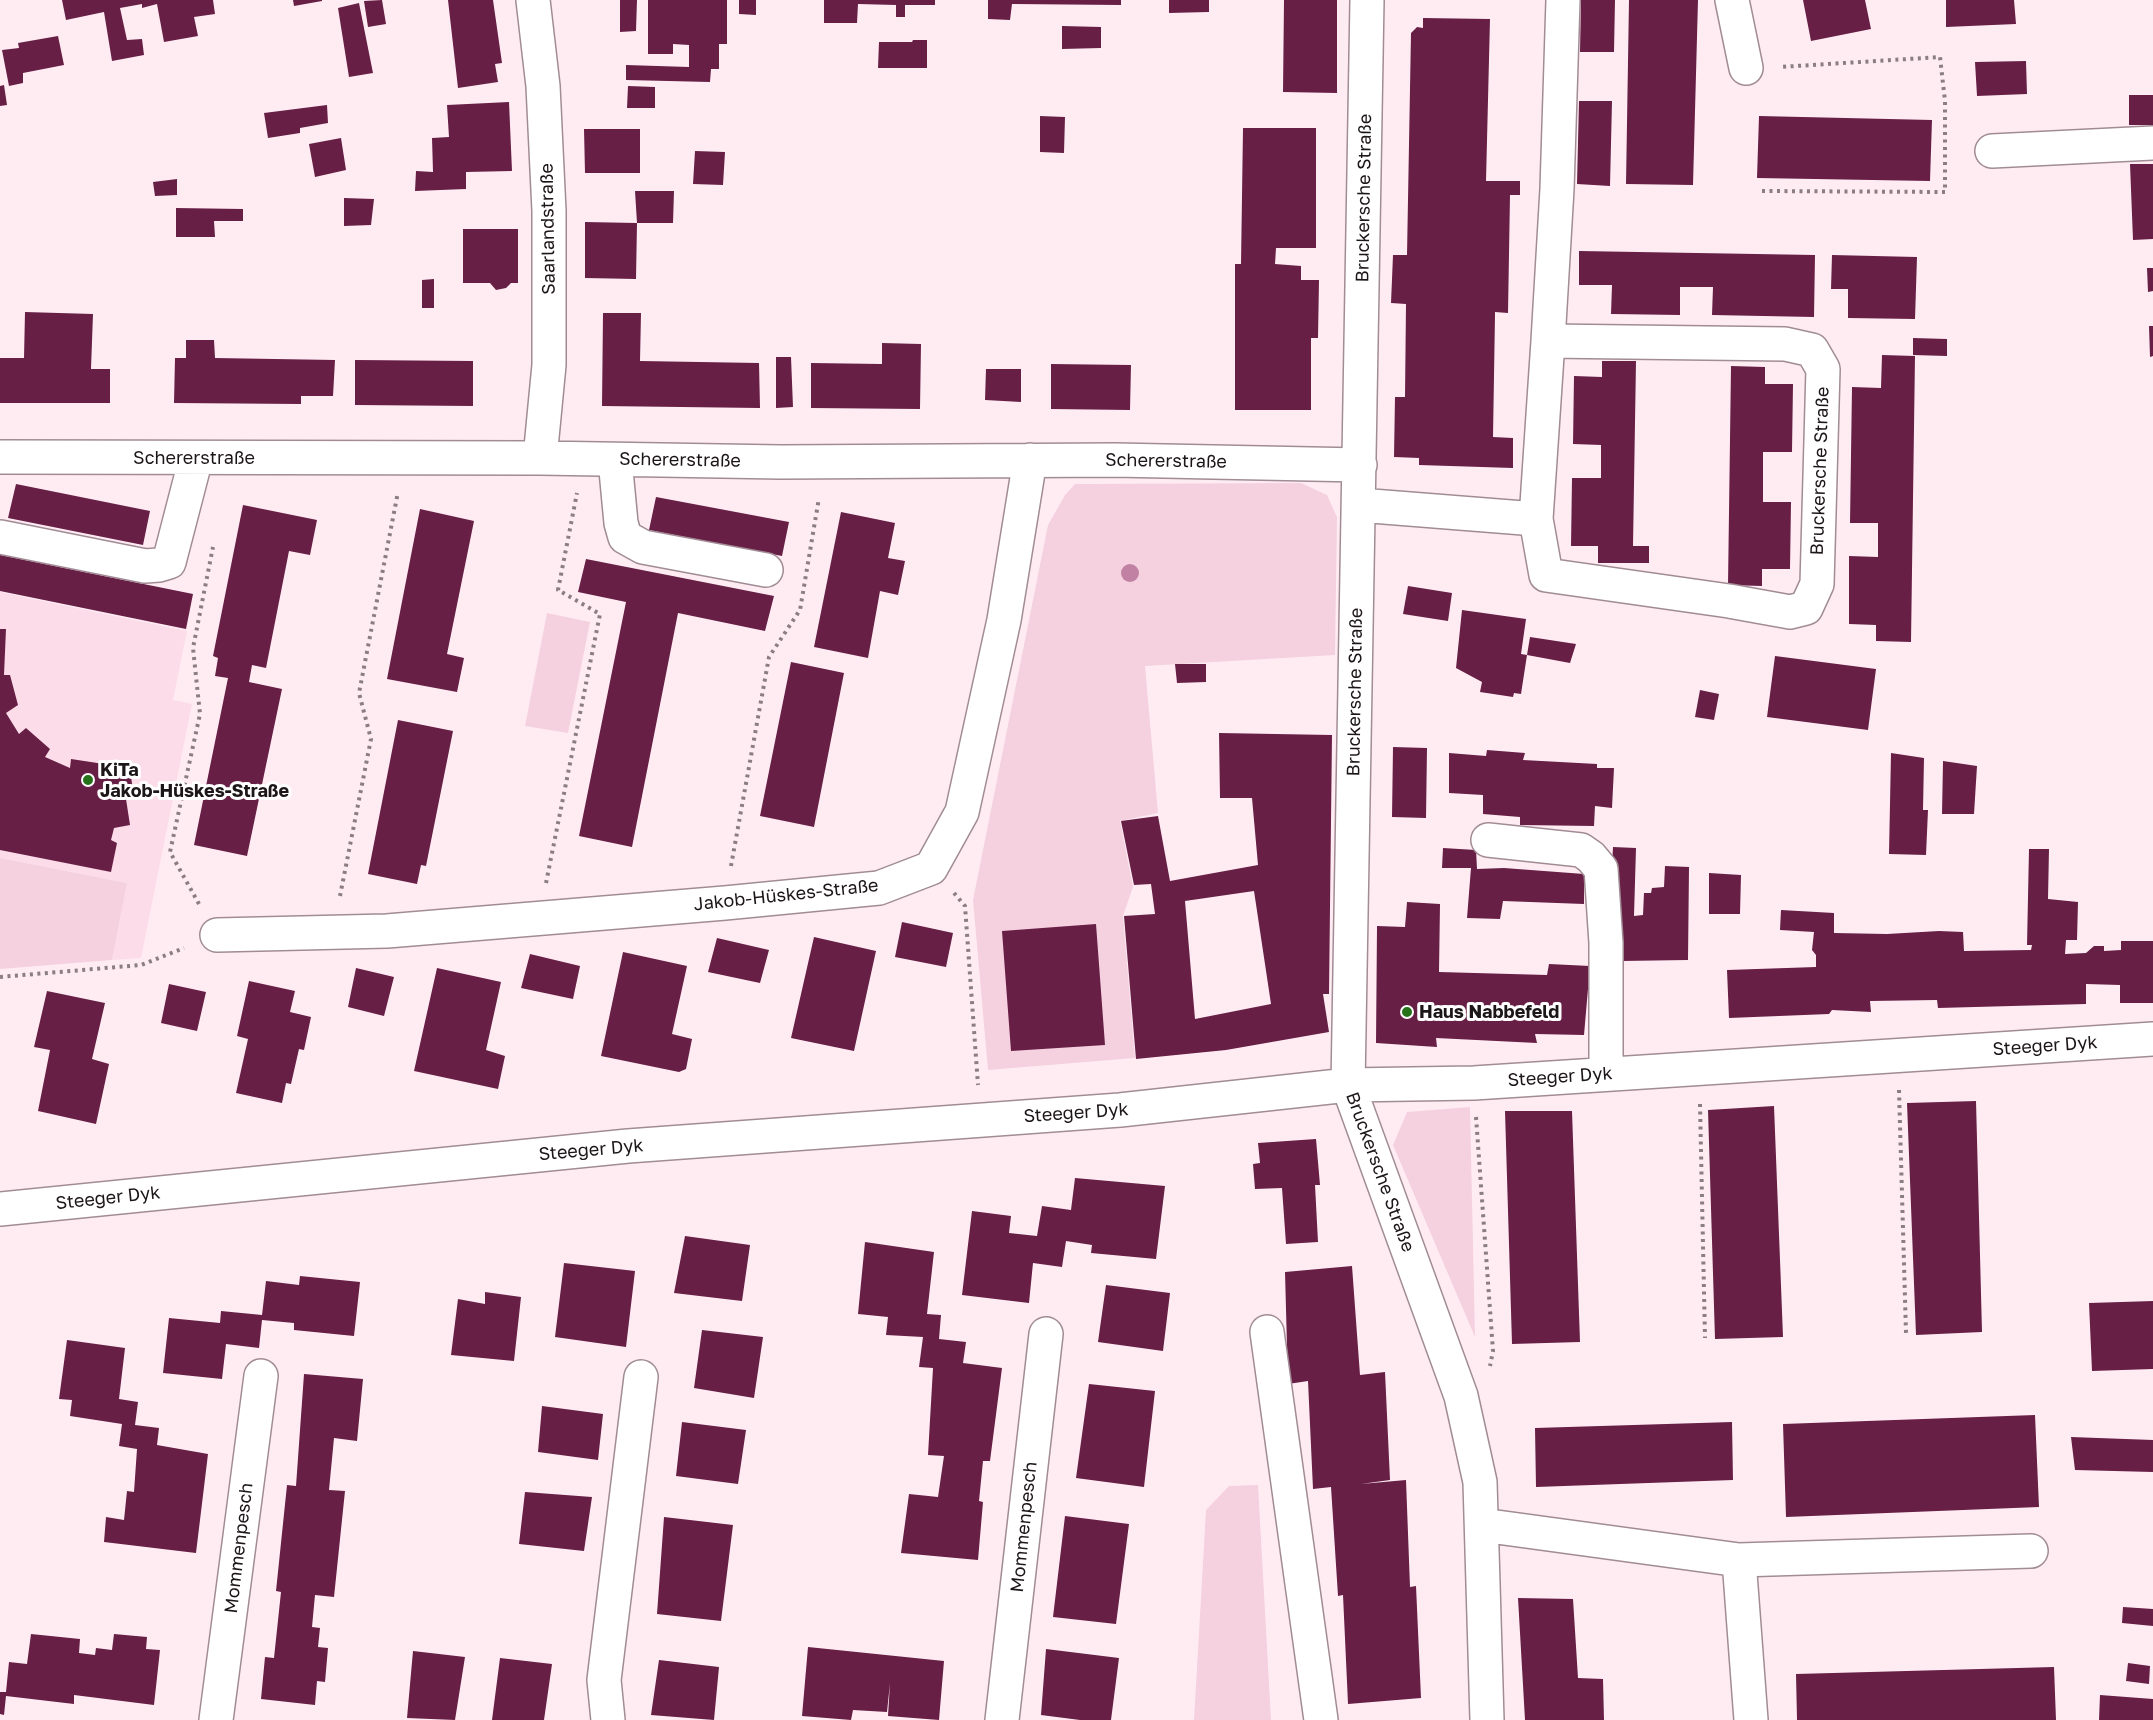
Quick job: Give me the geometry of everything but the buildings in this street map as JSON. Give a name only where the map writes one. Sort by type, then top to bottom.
[{"type":"street","name":"Saarlandstraße","points":[[533,0],[543,86],[549,211],[549,365],[540,458]]},
{"type":"street","name":"Bruckersche Straße","points":[[1367,0],[1348,1085],[1461,1396],[1480,1482],[1486,1720]]},
{"type":"street","points":[[1548,341],[1558,179],[1563,0]]},
{"type":"street","points":[[1732,0],[1746,68]]},
{"type":"street","points":[[1992,151],[2153,143]]},
{"type":"street","name":"Bruckersche Straße","points":[[1548,341],[1785,344],[1812,350],[1823,369],[1817,584],[1806,608],[1790,612],[1546,575],[1536,519],[1548,341]]},
{"type":"street","name":"Schererstraße","points":[[0,457],[540,458],[825,462],[1030,460],[1360,465]]},
{"type":"street","points":[[0,537],[145,566],[169,562],[196,458]]},
{"type":"street","points":[[615,460],[621,523],[625,537],[643,547],[766,570]]},
{"type":"street","points":[[931,868],[962,812],[1004,620],[1030,460]]},
{"type":"street","points":[[1359,505],[1536,519]]},
{"type":"street","points":[[1488,840],[1581,850],[1591,857],[1601,870],[1606,943],[1606,1074]]},
{"type":"street","name":"Jakob-Hüskes-Straße","points":[[217,935],[387,932],[725,903],[879,888],[931,868]]},
{"type":"street","name":"Steeger Dyk","points":[[0,1209],[628,1146],[1120,1110],[1348,1085],[1474,1083],[2153,1039]]},
{"type":"street","points":[[1267,1332],[1321,1720]]},
{"type":"street","name":"Mommenpesch","points":[[1002,1720],[1046,1334]]},
{"type":"street","name":"Mommenpesch","points":[[216,1720],[261,1376]]},
{"type":"street","points":[[608,1720],[604,1680],[641,1377]]},
{"type":"street","points":[[1482,1526],[1739,1560],[2031,1551]]},
{"type":"street","points":[[1739,1560],[1751,1720]]},
{"type":"path","points":[[1746,68],[1940,57],[1945,101],[1945,192],[1762,191]]},
{"type":"path","points":[[333,932],[371,739],[359,693],[405,459]]},
{"type":"path","points":[[538,919],[600,614],[558,590],[583,459]]},
{"type":"path","points":[[725,903],[769,657],[800,610],[825,462]]},
{"type":"path","points":[[0,977],[141,965],[217,935],[170,852],[200,714],[193,648],[215,537]]},
{"type":"path","points":[[931,868],[965,906],[981,1120]]},
{"type":"path","points":[[1898,1056],[1906,1333]]},
{"type":"path","points":[[1700,1067],[1705,1338]]},
{"type":"path","points":[[1474,1083],[1493,1351],[1490,1372]]},
{"type":"shaded area","points":[[1301,483],[1327,495],[1337,517],[1335,655],[1145,666],[1158,813],[1120,821],[1133,887],[1123,916],[1135,1058],[988,1070],[973,900],[1048,525],[1065,495],[1075,484]]},
{"type":"shaded area","name":"KiTa Jakob-Hüskes-Straße","points":[[0,592],[187,631],[173,700],[192,704],[141,958],[112,960],[127,883],[0,858]]},
{"type":"shaded area","points":[[547,613],[590,622],[568,733],[525,726]]},
{"type":"shaded area","points":[[0,858],[127,883],[112,960],[0,969]]},
{"type":"shaded area","points":[[1470,1107],[1475,1337],[1393,1145],[1407,1112]]},
{"type":"shaded area","points":[[1258,1485],[1271,1720],[1194,1720],[1206,1510],[1229,1486]]},
{"type":"place","name":"KiTa Jakob-Hüskes-Straße","points":[[88,780]]},
{"type":"place","name":"Haus Nabbefeld","points":[[1407,1012]]}]
